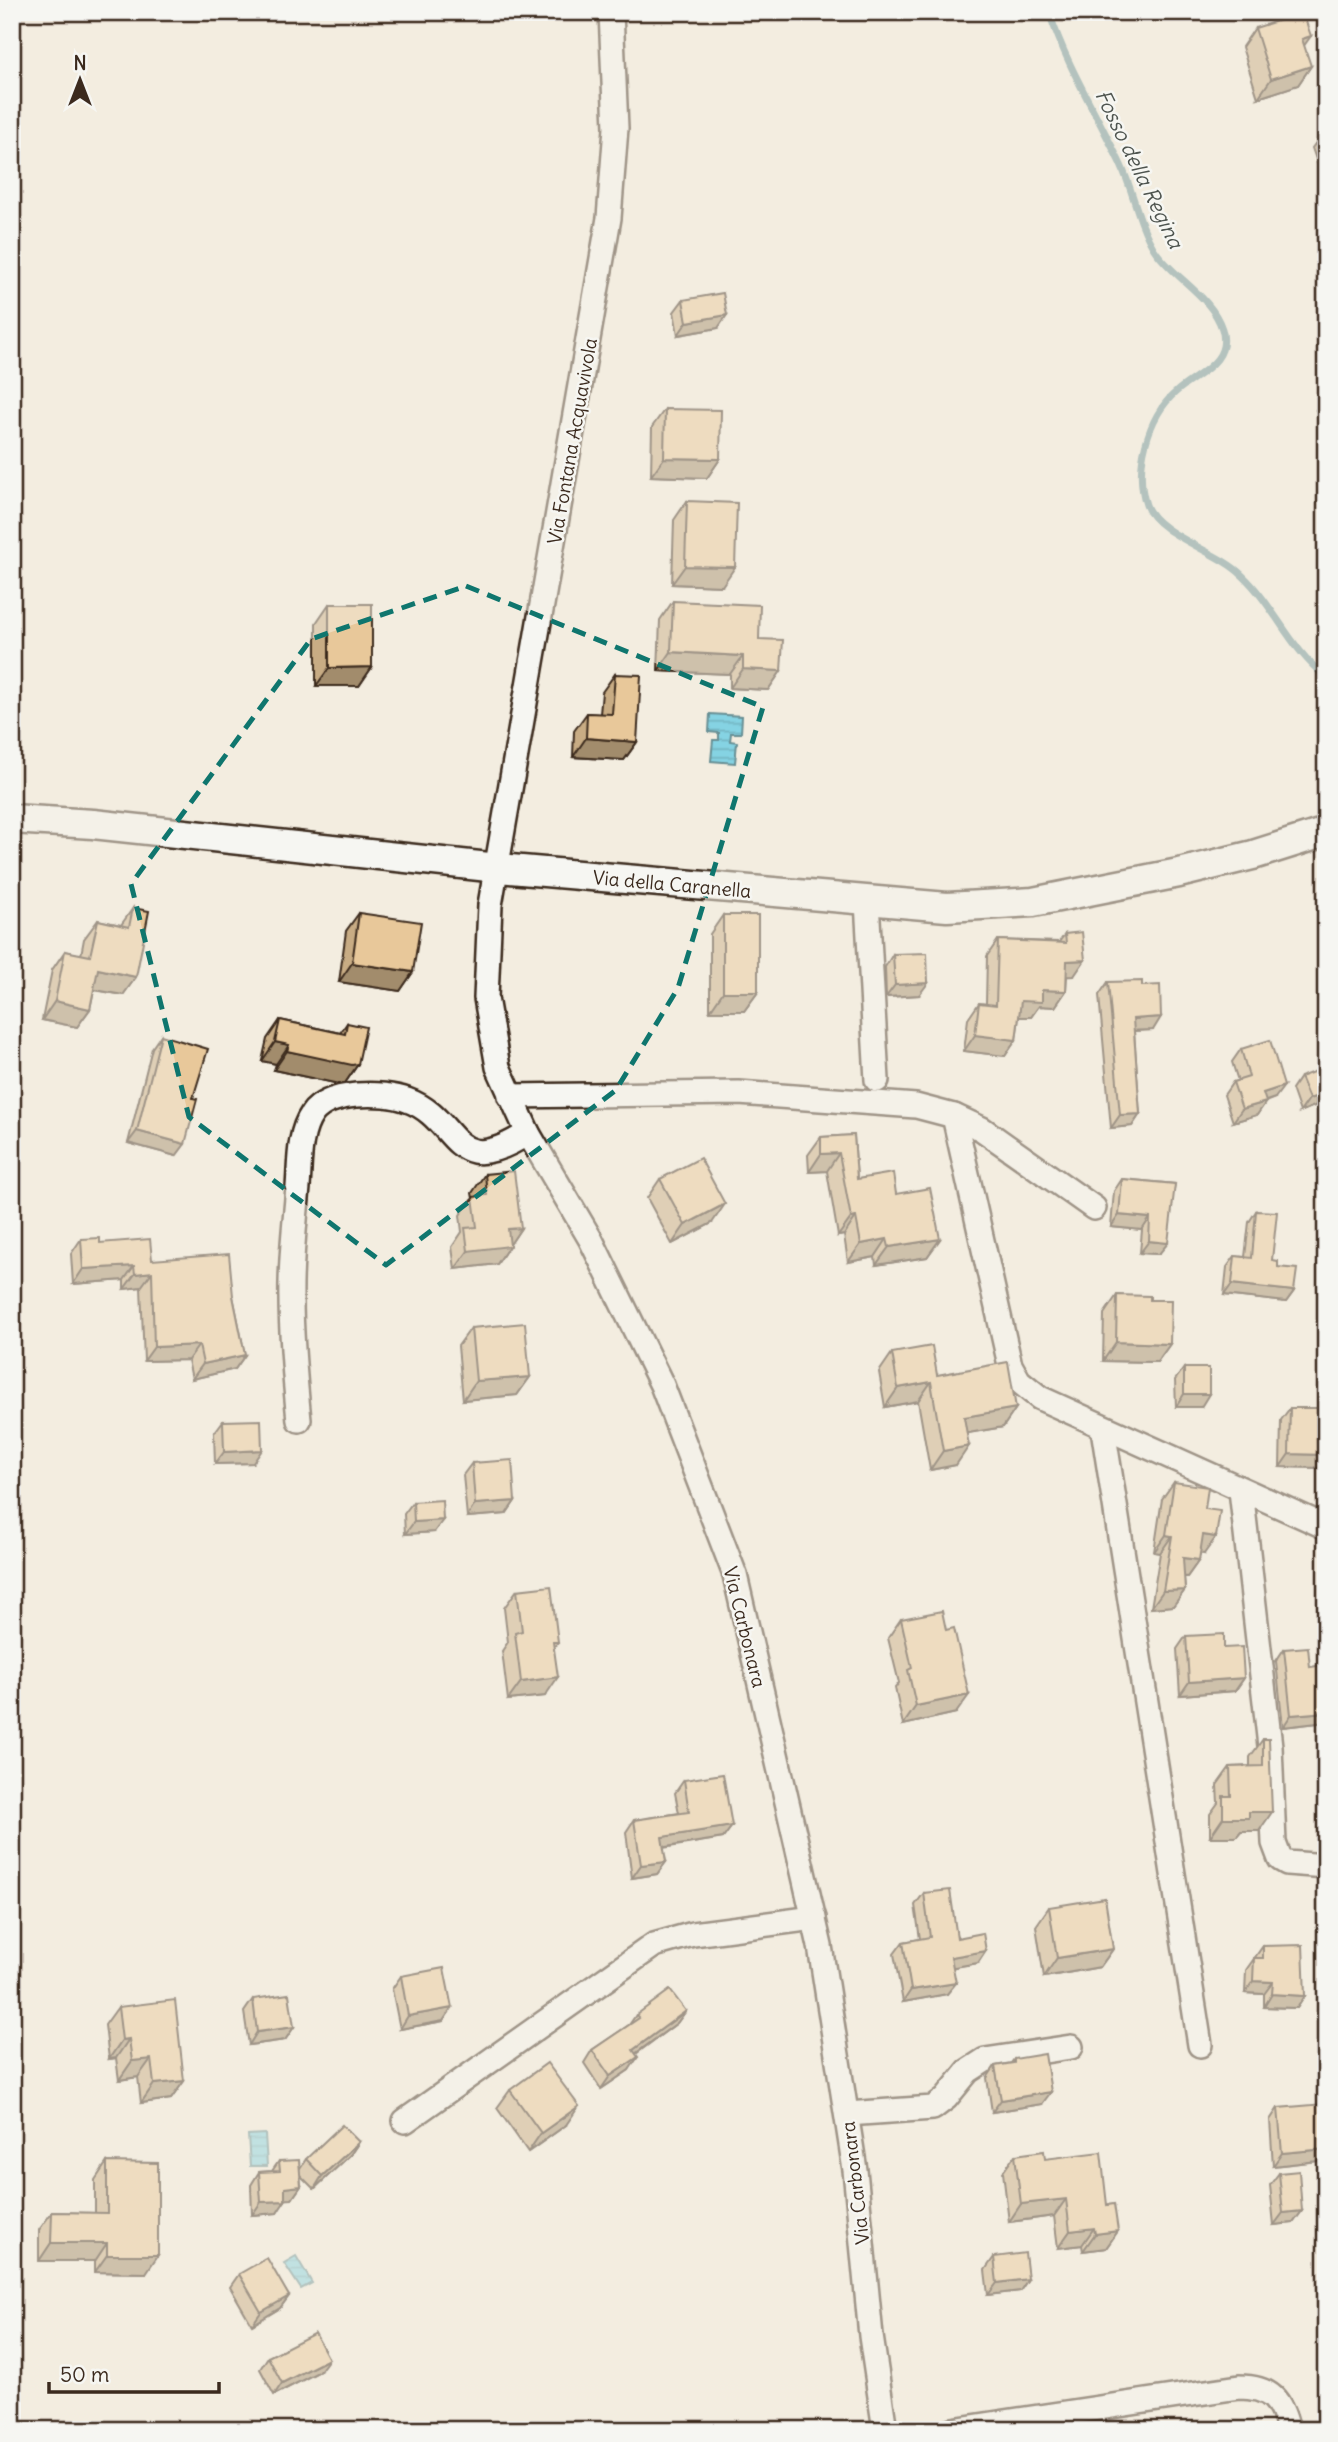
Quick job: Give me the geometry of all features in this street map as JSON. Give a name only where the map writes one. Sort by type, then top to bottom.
[{"type":"main road","name":"Via della Caranella","points":[[12,819],[103,825],[498,868],[947,907],[1033,901],[1227,863],[1326,832]]},
{"type":"street","name":"Via Fontana Acquavivola","points":[[498,868],[605,246],[616,128],[611,12]]},
{"type":"street","name":"Via Carbonara","points":[[498,868],[487,934],[486,998],[494,1056],[528,1133],[591,1240],[662,1385],[735,1575],[814,1918],[855,2170],[870,2336],[885,2430]]},
{"type":"street","points":[[867,901],[877,1080]]},
{"type":"street","points":[[510,1097],[738,1093],[916,1105],[954,1116],[982,1129],[1094,1208]]},
{"type":"street","points":[[299,1420],[291,1273],[301,1147],[306,1126],[315,1110],[326,1103],[350,1097],[398,1097],[431,1114],[455,1141],[481,1151],[500,1149],[528,1133]]},
{"type":"street","points":[[954,1116],[1014,1373],[1033,1394],[1103,1429],[1326,1527]]},
{"type":"street","points":[[1103,1429],[1200,2045]]},
{"type":"street","points":[[1241,1490],[1269,1731],[1274,1843],[1280,1858],[1287,1863],[1326,1866]]},
{"type":"street","points":[[405,2121],[654,1945],[693,1934],[814,1918]]},
{"type":"street","points":[[847,2114],[933,2108],[946,2098],[968,2071],[985,2060],[1071,2047]]},
{"type":"street","points":[[952,2430],[1239,2387],[1259,2388],[1275,2395],[1282,2407],[1288,2430]]},
{"type":"highlighted area","points":[[466,586],[763,707],[678,988],[616,1090],[386,1265],[189,1117],[131,884],[311,639]]},
{"type":"water","points":[[710,714],[742,716],[741,733],[731,733],[730,741],[737,742],[735,763],[711,761],[713,740],[719,740],[719,733],[709,732]]},
{"type":"water","points":[[265,2134],[267,2166],[250,2166],[248,2135]]},
{"type":"water","points":[[296,2256],[312,2283],[301,2289],[284,2263]]},
{"type":"building","points":[[1303,13],[1311,36],[1302,39],[1311,66],[1271,79],[1255,28]]},
{"type":"building","points":[[723,293],[727,315],[687,322],[683,300]]},
{"type":"building","points":[[665,409],[721,410],[720,459],[664,458]]},
{"type":"building","points":[[687,501],[737,503],[735,567],[685,566]]},
{"type":"building","points":[[673,601],[760,605],[759,639],[783,640],[781,671],[743,669],[743,656],[671,652]]},
{"type":"building","points":[[329,604],[372,604],[372,667],[329,668]]},
{"type":"building","points":[[615,674],[641,675],[637,742],[586,738],[587,713],[612,714]]},
{"type":"building","points":[[12,865],[16,866],[12,882]]},
{"type":"building","points":[[133,908],[149,911],[136,977],[98,969],[90,1009],[55,1001],[65,951],[90,956],[98,920],[129,927]]},
{"type":"building","points":[[359,913],[421,922],[413,972],[352,963]]},
{"type":"building","points":[[723,915],[758,915],[758,992],[723,992]]},
{"type":"building","points":[[1082,932],[1085,960],[1067,961],[1066,991],[1042,990],[1042,1002],[1021,1001],[1016,1040],[975,1035],[979,1003],[996,1005],[998,940],[1066,943],[1065,934]]},
{"type":"building","points":[[927,953],[928,983],[895,985],[893,954]]},
{"type":"building","points":[[1142,981],[1142,986],[1160,985],[1161,1017],[1133,1019],[1140,1114],[1120,1115],[1108,982]]},
{"type":"building","points":[[280,1020],[345,1034],[347,1023],[366,1027],[358,1064],[287,1051],[289,1045],[275,1042]]},
{"type":"building","points":[[161,1035],[208,1049],[193,1098],[197,1099],[185,1144],[137,1131]]},
{"type":"building","points":[[1270,1040],[1284,1086],[1263,1093],[1266,1102],[1242,1109],[1233,1082],[1249,1077],[1241,1049]]},
{"type":"building","points":[[1324,1068],[1326,1093],[1309,1099],[1300,1077]]},
{"type":"building","points":[[854,1135],[857,1179],[893,1173],[896,1194],[930,1188],[940,1239],[889,1247],[887,1239],[861,1244],[856,1217],[851,1218],[839,1153],[821,1154],[821,1137]]},
{"type":"building","points":[[700,1158],[725,1204],[685,1225],[660,1179]]},
{"type":"building","points":[[514,1171],[521,1228],[508,1229],[510,1246],[468,1251],[465,1228],[477,1227],[473,1197],[487,1195],[485,1174]]},
{"type":"building","points":[[1122,1179],[1175,1184],[1168,1243],[1149,1241],[1150,1218],[1119,1215]]},
{"type":"building","points":[[1256,1211],[1277,1212],[1272,1260],[1278,1261],[1278,1267],[1297,1269],[1294,1291],[1232,1284],[1235,1256],[1252,1258]]},
{"type":"building","points":[[100,1238],[100,1243],[150,1239],[152,1260],[229,1254],[233,1296],[245,1355],[203,1364],[199,1345],[154,1347],[152,1272],[135,1274],[134,1266],[83,1269],[81,1239]]},
{"type":"building","points":[[1117,1295],[1171,1300],[1170,1344],[1116,1342]]},
{"type":"building","points":[[525,1323],[530,1377],[476,1381],[471,1328]]},
{"type":"building","points":[[932,1346],[937,1375],[1008,1362],[1016,1408],[964,1417],[969,1446],[943,1451],[931,1382],[898,1388],[892,1353]]},
{"type":"building","points":[[1184,1368],[1209,1368],[1209,1394],[1184,1394]]},
{"type":"building","points":[[1290,1408],[1320,1408],[1319,1420],[1326,1420],[1326,1455],[1289,1454]]},
{"type":"building","points":[[261,1420],[262,1450],[224,1452],[223,1421]]},
{"type":"building","points":[[512,1460],[515,1501],[475,1504],[472,1463]]},
{"type":"building","points":[[1174,1482],[1208,1487],[1205,1509],[1220,1511],[1216,1537],[1203,1535],[1199,1560],[1183,1558],[1185,1590],[1163,1591],[1172,1536],[1166,1535]]},
{"type":"building","points":[[442,1500],[443,1520],[414,1522],[413,1502]]},
{"type":"building","points":[[551,1586],[558,1642],[553,1642],[558,1677],[521,1682],[515,1633],[522,1631],[517,1590]]},
{"type":"building","points":[[942,1611],[946,1630],[954,1628],[969,1695],[916,1706],[908,1670],[912,1668],[901,1619]]},
{"type":"building","points":[[1224,1634],[1224,1648],[1242,1647],[1244,1678],[1189,1682],[1186,1636]]},
{"type":"building","points":[[1308,1647],[1310,1667],[1324,1665],[1326,1712],[1291,1715],[1284,1649]]},
{"type":"building","points":[[1263,1739],[1269,1739],[1272,1812],[1249,1812],[1249,1818],[1223,1818],[1223,1796],[1231,1796],[1230,1767],[1263,1766]]},
{"type":"building","points":[[723,1774],[732,1826],[662,1837],[666,1862],[641,1865],[634,1820],[689,1812],[684,1780]]},
{"type":"building","points":[[950,1890],[957,1938],[983,1933],[986,1951],[951,1957],[956,1983],[911,1990],[903,1942],[930,1937],[924,1893]]},
{"type":"building","points":[[1105,1898],[1113,1949],[1057,1958],[1049,1907]]},
{"type":"building","points":[[1303,1945],[1305,1996],[1272,1994],[1273,1982],[1253,1981],[1254,1958],[1263,1958],[1263,1946]]},
{"type":"building","points":[[444,1968],[452,2008],[408,2016],[401,1976]]},
{"type":"building","points":[[670,1990],[686,2011],[633,2050],[638,2057],[610,2076],[592,2050],[639,2018],[636,2015]]},
{"type":"building","points":[[289,1994],[294,2027],[257,2032],[253,1999]]},
{"type":"building","points":[[175,2000],[184,2081],[154,2084],[151,2059],[132,2061],[129,2039],[122,2040],[118,2007]]},
{"type":"building","points":[[1045,2054],[1051,2092],[1001,2100],[995,2066],[1014,2063],[1014,2059]]},
{"type":"building","points":[[547,2063],[579,2106],[541,2133],[510,2090]]},
{"type":"building","points":[[1324,2104],[1326,2149],[1282,2153],[1278,2108]]},
{"type":"building","points":[[342,2125],[359,2142],[322,2176],[306,2159]]},
{"type":"building","points":[[1044,2151],[1045,2159],[1101,2152],[1107,2205],[1114,2204],[1118,2231],[1095,2234],[1094,2228],[1070,2231],[1066,2199],[1021,2204],[1015,2155]]},
{"type":"building","points":[[299,2160],[301,2186],[285,2188],[285,2201],[261,2202],[259,2172],[280,2171],[279,2161]]},
{"type":"building","points":[[107,2162],[158,2163],[158,2255],[107,2255],[107,2243],[51,2243],[52,2212],[107,2213]]},
{"type":"building","points":[[1299,2171],[1302,2211],[1283,2213],[1279,2173]]},
{"type":"building","points":[[1025,2253],[1028,2279],[997,2283],[994,2257]]},
{"type":"building","points":[[267,2258],[289,2296],[261,2312],[239,2274]]},
{"type":"building","points":[[315,2333],[329,2359],[282,2383],[268,2357]]},
{"type":"waterway","name":"Fosso della Regina","points":[[1049,12],[1073,71],[1121,165],[1154,249],[1210,307],[1222,329],[1224,341],[1217,359],[1176,392],[1157,415],[1143,460],[1146,505],[1152,516],[1162,525],[1242,575],[1254,587],[1302,653],[1326,677]]}]
